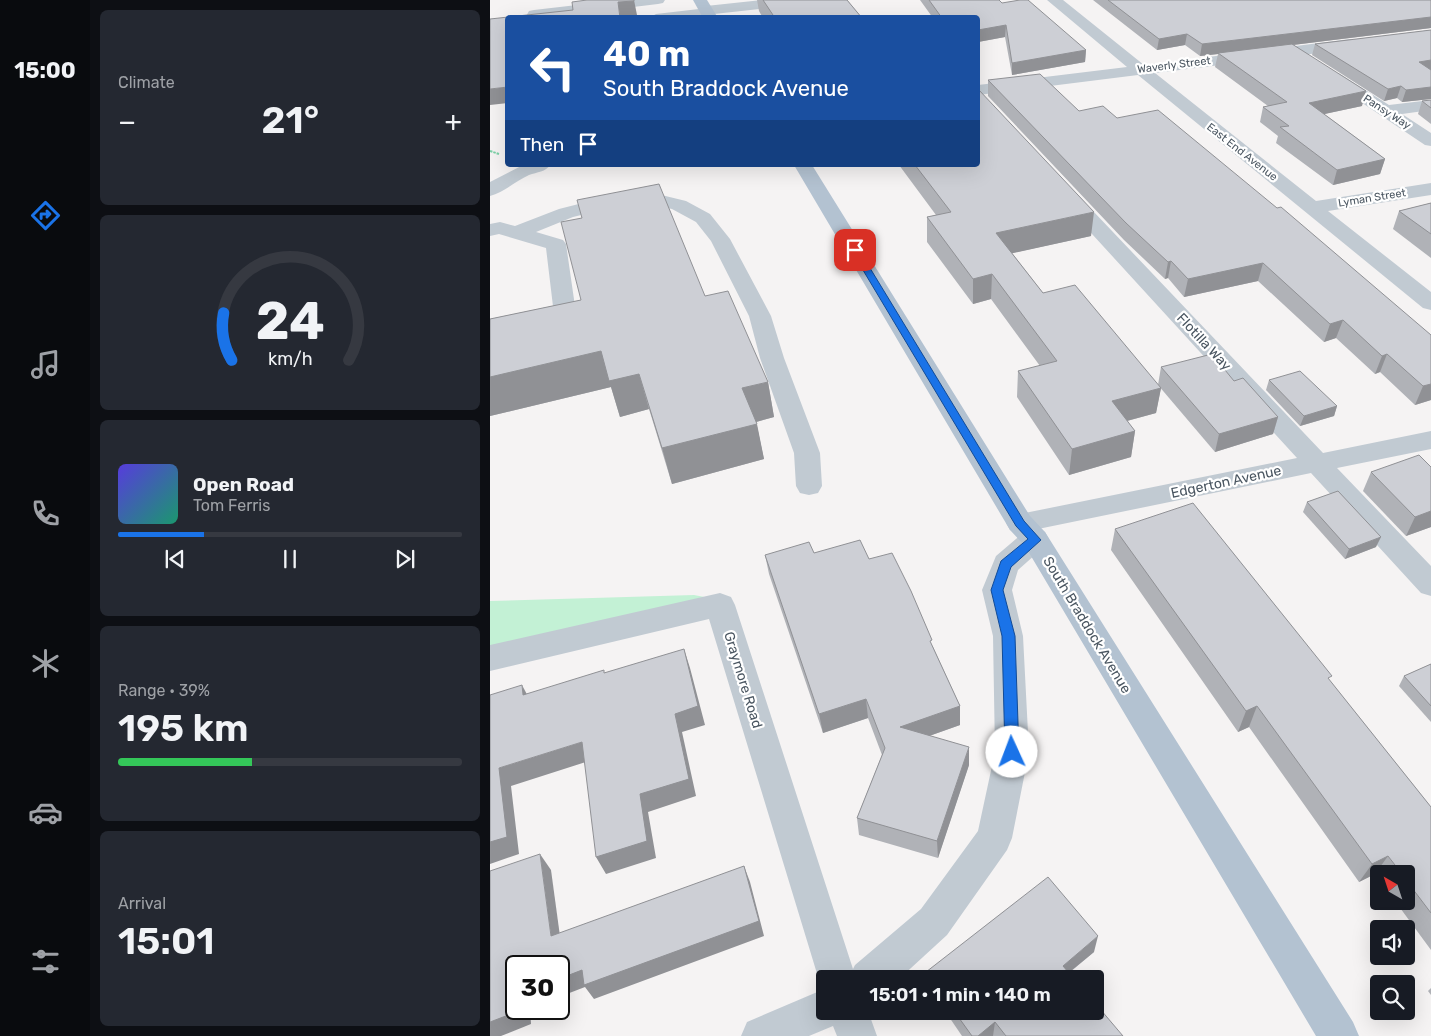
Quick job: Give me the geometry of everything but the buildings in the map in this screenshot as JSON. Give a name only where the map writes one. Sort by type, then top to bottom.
[{"type":"main road","name":"South Braddock Avenue","points":[[804,167],[1339,1036]]},
{"type":"street","points":[[534,15],[658,0]]},
{"type":"street","points":[[675,15],[805,0]]},
{"type":"street","name":"East End Avenue","points":[[1054,0],[1138,70],[1431,303]]},
{"type":"street","name":"Waverly Street","points":[[980,99],[1138,70],[1362,42]]},
{"type":"street","name":"Pansy Way","points":[[1292,51],[1431,141]]},
{"type":"street","points":[[1386,111],[1431,105]]},
{"type":"street","points":[[490,190],[521,172],[535,167]]},
{"type":"street","name":"Flotilla Way","points":[[1052,180],[1431,584]]},
{"type":"street","name":"Lyman Street","points":[[1313,208],[1431,189]]},
{"type":"street","points":[[516,232],[566,212],[622,199],[649,198],[679,205],[703,218],[720,239],[760,316],[772,358],[807,453],[809,486]]},
{"type":"street","points":[[490,230],[500,228],[556,244],[566,327],[490,350]]},
{"type":"street","name":"Edgerton Avenue","points":[[1028,532],[1317,464],[1431,440]]},
{"type":"street","points":[[879,970],[934,922],[994,838],[1012,752],[1008,636],[997,590],[1006,564],[1028,532]]},
{"type":"street","name":"Graymore Road","points":[[490,658],[720,605],[834,970]]},
{"type":"street","points":[[761,1036],[816,1013]]},
{"type":"street","points":[[851,1020],[857,1036]]},
{"type":"green space","points":[[694,595],[720,600],[490,649],[490,601]]},
{"type":"route","points":[[855,250],[1020,524],[1035,540],[1006,564],[997,590],[1008,636],[1012,752]]}]
